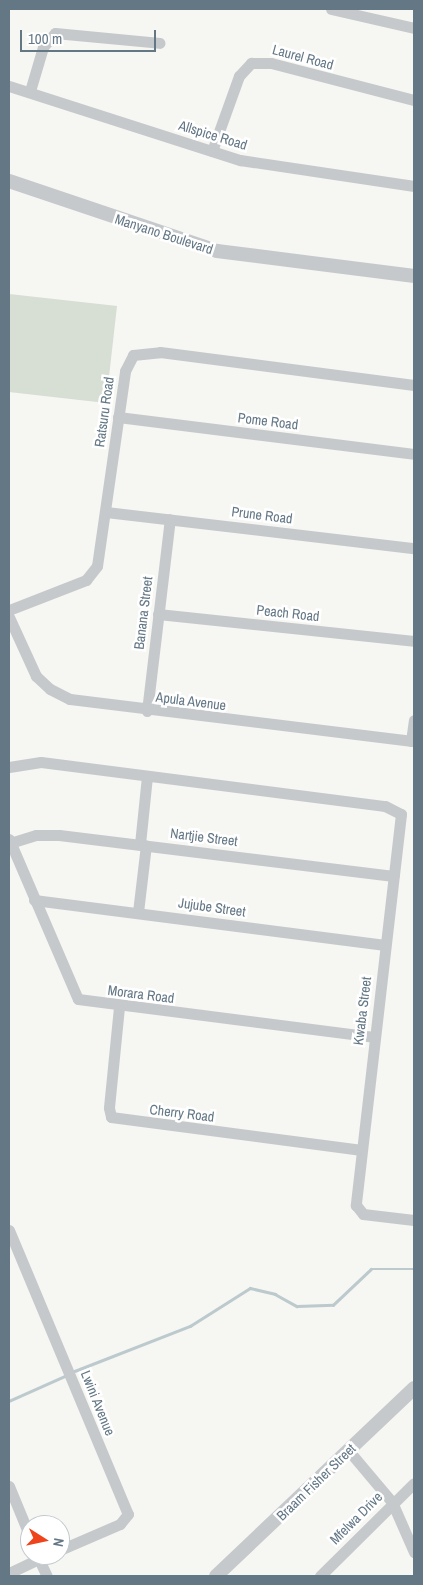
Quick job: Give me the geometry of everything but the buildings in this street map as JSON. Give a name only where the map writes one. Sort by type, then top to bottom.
[{"type":"street","points":[[332,9],[414,28]]},
{"type":"street","points":[[30,91],[42,47],[55,33],[160,43]]},
{"type":"street","name":"Laurel Road","points":[[212,151],[239,76],[251,63],[271,63],[414,100]]},
{"type":"street","name":"Allspice Road","points":[[9,86],[30,91],[212,151],[272,166],[414,186]]},
{"type":"street","name":"Manyano Boulevard","points":[[9,181],[217,251],[414,276]]},
{"type":"street","name":"Ratsuru Road","points":[[9,610],[78,584],[93,573],[106,512],[118,417],[127,365],[133,356],[145,352],[414,385]]},
{"type":"street","name":"Pome Road","points":[[118,417],[414,454]]},
{"type":"street","name":"Prune Road","points":[[106,512],[414,548]]},
{"type":"street","name":"Banana Street","points":[[146,711],[170,519]]},
{"type":"street","name":"Peach Road","points":[[158,614],[414,641]]},
{"type":"street","name":"Apula Avenue","points":[[9,617],[36,676],[50,689],[78,701],[146,711],[413,741]]},
{"type":"street","points":[[413,741],[414,720]]},
{"type":"street","points":[[9,767],[35,762],[148,776],[138,912]]},
{"type":"street","name":"Kwaba Street","points":[[148,776],[385,806],[397,810],[401,820],[360,1150],[356,1205],[363,1214],[414,1220]]},
{"type":"street","name":"Nartjie Street","points":[[10,841],[51,834],[394,876]]},
{"type":"street","name":"Morara Road","points":[[10,841],[74,994],[82,1000],[119,1007],[374,1038]]},
{"type":"street","name":"Jujube Street","points":[[34,900],[385,945]]},
{"type":"street","name":"Cherry Road","points":[[119,1007],[109,1108],[111,1117],[360,1150]]},
{"type":"street","name":"Lwini Avenue","points":[[9,1230],[128,1514],[120,1524],[70,1546]]},
{"type":"street","name":"Braam Fisher Street","points":[[216,1576],[414,1388]]},
{"type":"street","points":[[349,1451],[392,1502],[414,1552]]},
{"type":"street","name":"Mfelwa Drive","points":[[320,1576],[392,1502],[414,1483]]},
{"type":"street","points":[[9,1486],[21,1515]]},
{"type":"street","points":[[9,1573],[24,1565]]},
{"type":"shaded area","points":[[9,294],[117,306],[106,403],[9,392]]},
{"type":"waterway","points":[[72,1372],[190,1326],[250,1288],[275,1294],[297,1306],[333,1305],[371,1269],[414,1269]]},
{"type":"waterway","points":[[9,1401],[67,1375]]}]
